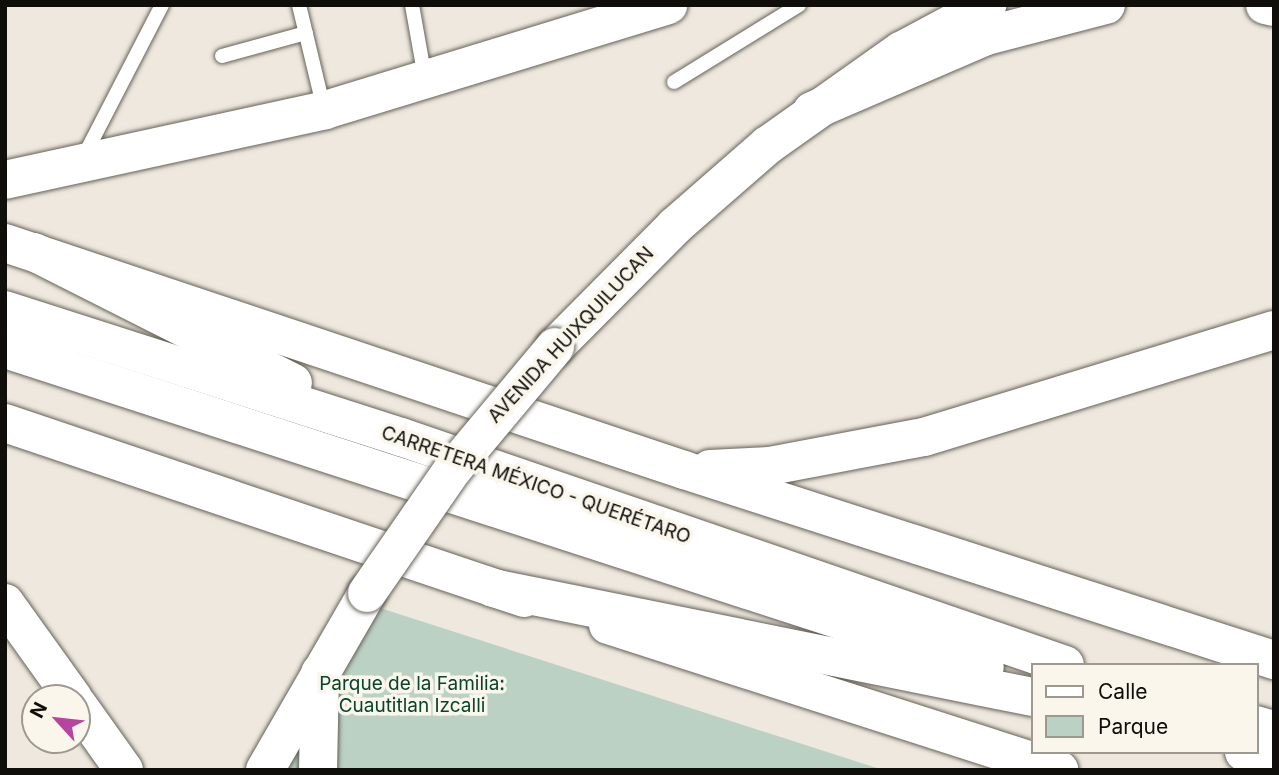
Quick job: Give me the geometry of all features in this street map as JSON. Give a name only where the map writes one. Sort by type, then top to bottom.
[{"type":"main road","points":[[5,180],[325,110],[668,5]]},
{"type":"main road","name":"AVENIDA HUIXQUILUCAN","points":[[265,770],[367,593],[453,469],[555,346],[675,226],[812,111],[901,51],[987,5]]},
{"type":"main road","points":[[812,111],[986,36],[1053,15],[1106,5]]},
{"type":"main road","points":[[1265,5],[1274,7]]},
{"type":"main road","points":[[20,247],[401,437]]},
{"type":"main road","points":[[20,247],[684,470],[1274,660]]},
{"type":"main road","name":"CARRETERA MÉXICO - QUERÉTARO","points":[[5,310],[401,437],[1059,663]]},
{"type":"main road","points":[[684,470],[770,466],[924,437],[1274,330]]},
{"type":"main road","name":"CARRETERA MÉXICO - QUERÉTARO","points":[[5,349],[1030,681]]},
{"type":"main road","points":[[5,423],[493,588],[1059,770]]},
{"type":"main road","points":[[493,588],[1030,696]]},
{"type":"main road","points":[[5,603],[63,684]]},
{"type":"main road","points":[[318,770],[320,673]]},
{"type":"main road","points":[[91,724],[124,770]]},
{"type":"main road","points":[[1250,754],[1274,762]]},
{"type":"lane","points":[[81,162],[162,5]]},
{"type":"lane","points":[[299,5],[325,110]]},
{"type":"lane","points":[[412,5],[426,79]]},
{"type":"lane","points":[[674,82],[799,5]]},
{"type":"lane","points":[[222,56],[306,33]]},
{"type":"green space","name":"Parque de la Familia: Cuautitlan Izcalli","points":[[377,607],[883,770],[277,770]]}]
